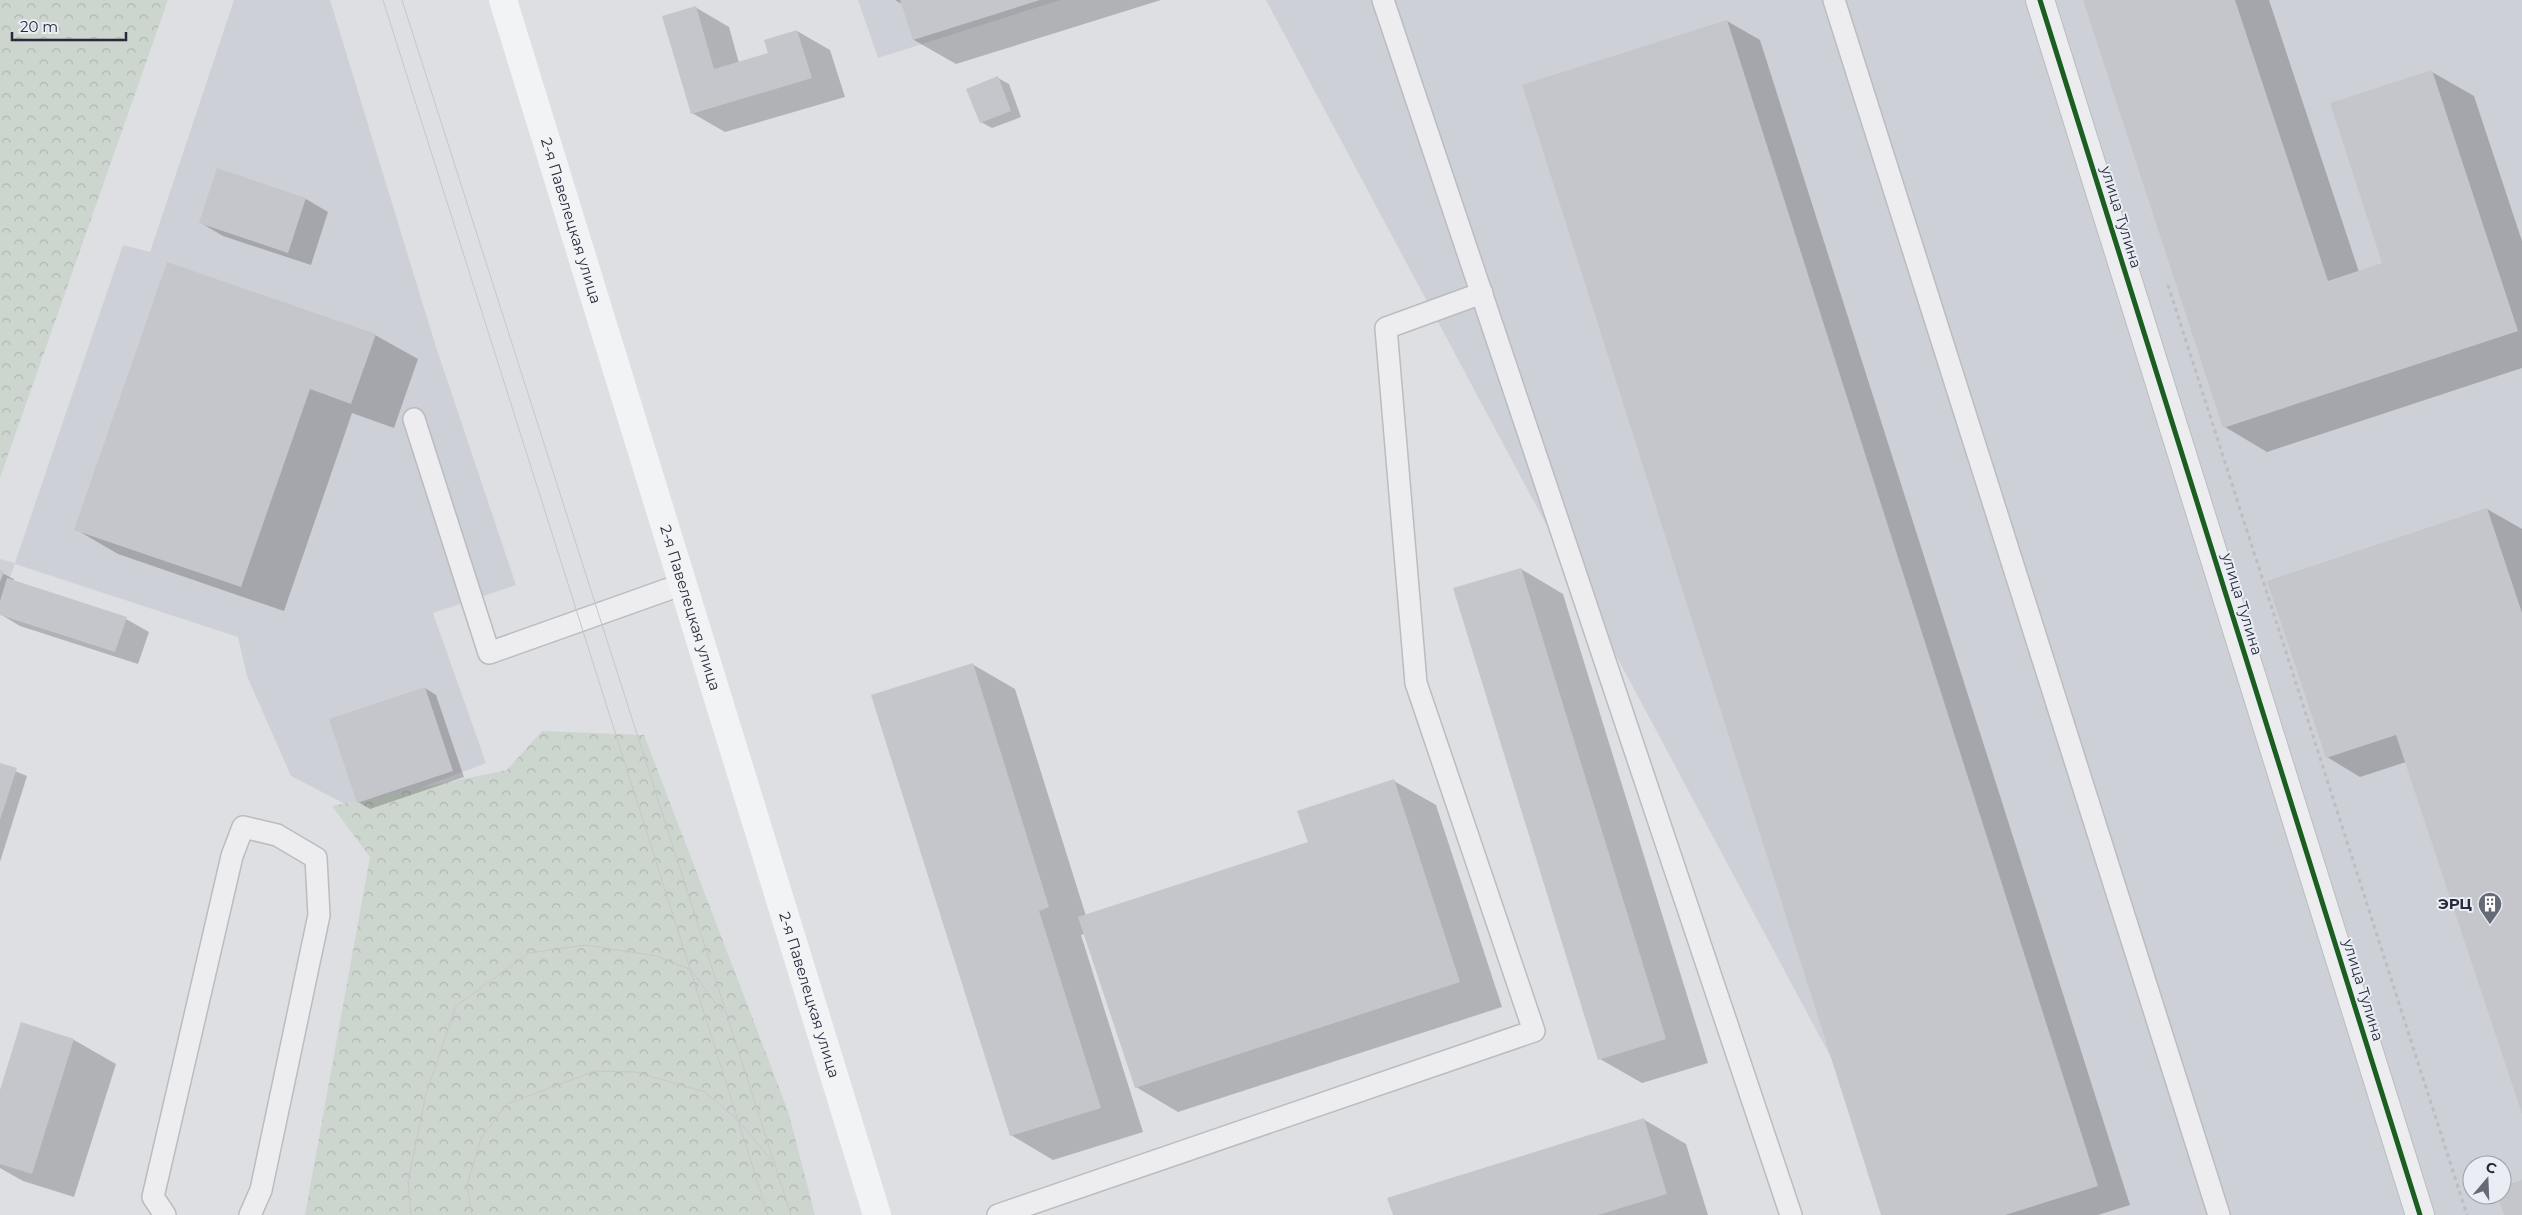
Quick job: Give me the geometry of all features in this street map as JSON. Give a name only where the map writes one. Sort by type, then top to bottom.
[{"type":"main road","name":"2-я Павелецкая улица","points":[[502,0],[878,1215]]},
{"type":"street","name":"улица Тулина","points":[[2040,0],[2420,1215]]},
{"type":"lane","points":[[1383,0],[1791,1215]]},
{"type":"lane","points":[[1834,0],[2219,1215]]},
{"type":"lane","points":[[998,1215],[1534,1031],[1416,683],[1386,328],[1482,294]]},
{"type":"lane","points":[[414,419],[489,653],[683,584]]},
{"type":"lane","points":[[165,1215],[153,1197],[232,856],[243,827],[277,835],[316,858],[319,915],[261,1190],[250,1215]]},
{"type":"path","points":[[2164,275],[2467,1215]]},
{"type":"shaded area","points":[[234,0],[330,0],[435,344],[516,585],[433,613],[486,763],[359,811],[291,776],[247,676],[238,637],[15,564],[0,603],[0,559],[15,563],[123,245],[150,252]]},
{"type":"shaded area","points":[[858,0],[1060,0],[878,58]]},
{"type":"shaded area","points":[[1266,0],[2522,0],[2522,1215],[1915,1215]]},
{"type":"green space","points":[[0,0],[168,0],[0,478]]},
{"type":"green space","points":[[542,731],[644,735],[788,1111],[815,1215],[305,1215],[370,857],[332,806],[507,770]]},
{"type":"building","points":[[900,0],[1040,0],[913,40]]},
{"type":"building","points":[[2083,0],[2235,0],[2328,281],[2382,263],[2330,103],[2432,70],[2518,331],[2223,428]]},
{"type":"building","points":[[696,6],[714,69],[768,53],[764,40],[797,30],[812,78],[691,114],[662,16]]},
{"type":"building","points":[[1727,20],[2098,1186],[2005,1215],[1881,1215],[1522,85]]},
{"type":"building","points":[[998,76],[1011,111],[980,123],[966,89]]},
{"type":"building","points":[[217,168],[306,198],[288,253],[199,223]]},
{"type":"building","points":[[167,262],[376,334],[351,404],[310,389],[241,587],[74,530]]},
{"type":"building","name":"ЭРЦ","points":[[2487,508],[2522,613],[2522,1114],[2396,735],[2326,758],[2267,581]]},
{"type":"building","points":[[1521,568],[1666,1039],[1598,1060],[1453,588]]},
{"type":"building","points":[[0,570],[4,572],[0,582]]},
{"type":"building","points":[[7,578],[127,617],[115,652],[0,615],[0,601]]},
{"type":"building","points":[[973,663],[1049,907],[1039,911],[1101,1108],[1010,1136],[871,695]]},
{"type":"building","points":[[425,687],[453,771],[357,803],[329,719]]},
{"type":"building","points":[[0,763],[17,768],[0,820]]},
{"type":"building","points":[[1394,779],[1460,982],[1135,1088],[1078,917],[1308,842],[1297,811]]},
{"type":"building","points":[[21,1022],[74,1039],[32,1174],[0,1164],[0,1090]]},
{"type":"building","points":[[1644,1118],[1667,1194],[1598,1215],[1393,1215],[1387,1198]]},
{"type":"building","points":[[2522,1180],[2522,1215],[2504,1215],[2500,1205],[2512,1205],[2512,1184]]},
{"type":"tram line","points":[[383,0],[768,1215]]},
{"type":"tram line","points":[[402,0],[791,1215]]},
{"type":"tram line","points":[[411,1215],[408,1182],[426,1094],[456,1006],[529,953],[585,945],[657,956],[691,970],[722,1012]]},
{"type":"tram line","points":[[472,1215],[467,1185],[481,1138],[507,1104],[595,1071],[635,1072],[705,1092],[739,1121],[771,1160]]},
{"type":"cycle path","points":[[2040,0],[2420,1215]]},
{"type":"place","name":"ЭРЦ","points":[[2490,925]]}]
